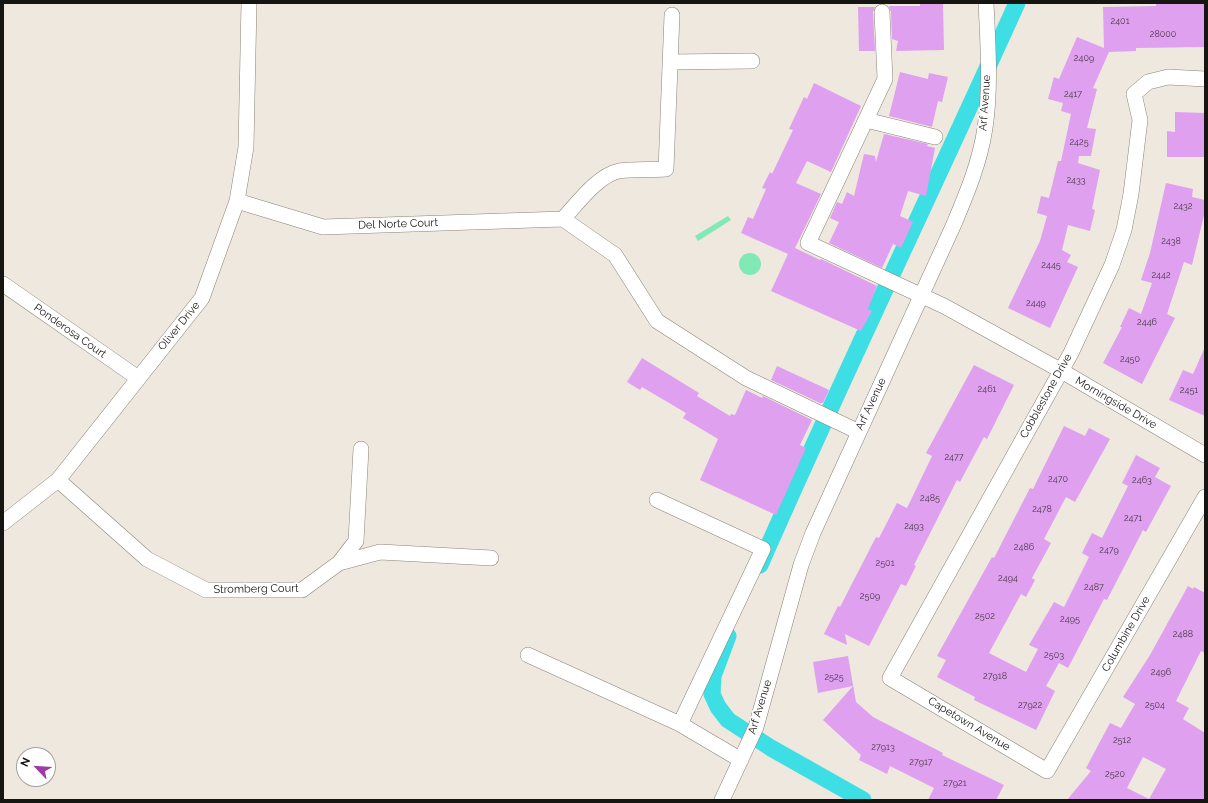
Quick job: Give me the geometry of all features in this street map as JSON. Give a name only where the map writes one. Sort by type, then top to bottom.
[{"type":"street","name":"Oliver Drive","points":[[3,523],[58,480],[202,298],[237,201],[246,147],[249,3]]},
{"type":"street","name":"Arf Avenue","points":[[722,800],[756,727],[808,546],[967,194],[978,162],[985,128],[988,92],[986,3]]},
{"type":"street","points":[[882,12],[885,79],[866,120],[935,137]]},
{"type":"street","points":[[672,15],[666,169],[629,170],[607,176],[598,182],[563,219],[615,255],[657,321],[746,378],[859,432]]},
{"type":"street","points":[[670,62],[752,61]]},
{"type":"street","name":"Cobblestone Drive","points":[[890,678],[1060,370],[1071,353],[1112,265],[1124,230],[1131,194],[1140,120],[1134,94],[1148,82],[1168,77],[1205,79]]},
{"type":"street","name":"Morningside Drive","points":[[866,120],[808,243],[922,294],[1060,370],[1205,455]]},
{"type":"street","name":"Del Norte Court","points":[[237,201],[323,227],[563,219]]},
{"type":"street","name":"Ponderosa Court","points":[[3,284],[138,378]]},
{"type":"street","points":[[340,562],[356,541],[361,449]]},
{"type":"street","name":"Stromberg Court","points":[[58,480],[147,559],[206,590],[302,590],[340,562]]},
{"type":"street","name":"Columbine Drive","points":[[1047,771],[1205,497]]},
{"type":"street","points":[[657,500],[763,549],[680,724]]},
{"type":"street","points":[[340,562],[380,552],[491,558]]},
{"type":"street","points":[[528,655],[680,724],[741,760]]},
{"type":"street","name":"Capetown Avenue","points":[[890,678],[1047,771]]},
{"type":"green space","points":[[728,216],[731,220],[698,241],[695,236]]},
{"type":"green space","points":[[750,253],[758,256],[761,264],[758,272],[750,275],[742,272],[739,264],[742,256]]},
{"type":"building","points":[[920,3],[943,3],[944,50],[896,51],[898,41],[892,39],[891,12],[889,6],[920,6]]},
{"type":"building","points":[[1205,3],[1205,47],[1136,48],[1136,51],[1109,52],[1093,88],[1097,89],[1087,128],[1096,129],[1091,156],[1079,156],[1078,163],[1100,170],[1092,209],[1095,210],[1090,231],[1068,225],[1062,250],[1071,255],[1067,262],[1078,267],[1050,328],[1008,308],[1040,241],[1047,216],[1037,213],[1041,196],[1049,198],[1058,161],[1061,161],[1071,114],[1061,111],[1063,103],[1048,99],[1054,77],[1059,79],[1077,37],[1104,48],[1103,7]]},
{"type":"building","points":[[858,7],[875,7],[873,12],[875,51],[859,51]]},
{"type":"building","points":[[900,72],[928,79],[929,73],[948,77],[942,102],[938,101],[932,127],[889,116]]},
{"type":"building","points":[[814,83],[861,106],[831,172],[807,161],[796,183],[821,194],[795,248],[877,286],[868,309],[872,311],[861,331],[771,291],[788,254],[741,233],[748,217],[753,219],[766,189],[762,188],[770,172],[772,174],[793,130],[789,129],[804,97],[807,99]]},
{"type":"building","points":[[1175,112],[1205,113],[1205,157],[1167,157],[1167,131],[1175,132]]},
{"type":"building","points":[[884,134],[928,144],[927,146],[935,148],[926,196],[908,191],[900,216],[913,222],[901,248],[893,244],[882,268],[829,243],[839,222],[830,218],[837,202],[842,204],[847,192],[854,196],[864,154],[875,156],[876,162]]},
{"type":"building","points":[[1166,183],[1193,189],[1192,197],[1205,200],[1205,211],[1192,265],[1184,262],[1167,314],[1175,318],[1142,384],[1103,363],[1122,327],[1120,327],[1129,308],[1141,314],[1152,283],[1141,280],[1150,253]]},
{"type":"building","points":[[1205,347],[1205,416],[1169,400],[1183,370],[1193,374]]},
{"type":"building","points":[[642,358],[699,393],[697,396],[730,416],[731,414],[735,415],[746,390],[762,398],[763,396],[812,420],[800,445],[806,448],[776,515],[700,480],[718,439],[683,418],[686,413],[642,387],[640,390],[627,382]]},
{"type":"building","points":[[974,365],[1014,385],[987,439],[984,437],[960,482],[957,480],[914,565],[916,566],[906,586],[901,584],[869,646],[845,634],[847,645],[824,634],[838,606],[840,607],[876,537],[879,538],[897,503],[907,508],[932,456],[926,453]]},
{"type":"building","points":[[777,366],[829,390],[823,403],[820,403],[771,380]]},
{"type":"building","points":[[1064,426],[1085,436],[1089,428],[1110,439],[1075,502],[1066,497],[1044,539],[1051,543],[1032,578],[1035,580],[1026,597],[1021,594],[989,653],[1026,672],[1038,649],[1029,645],[1054,602],[1064,607],[1089,557],[1082,553],[1092,533],[1102,538],[1128,486],[1122,483],[1136,455],[1160,468],[1155,477],[1171,486],[1146,532],[1143,530],[1107,600],[1104,599],[1068,668],[1059,663],[1046,686],[1055,691],[1036,730],[974,700],[975,697],[937,677],[946,660],[937,656],[992,557],[994,558],[1030,488],[1033,489]]},
{"type":"building","points":[[1188,586],[1193,589],[1194,587],[1205,593],[1205,653],[1201,651],[1176,701],[1189,708],[1183,719],[1205,733],[1205,800],[1067,800],[1091,771],[1086,768],[1110,723],[1121,728],[1135,704],[1123,697],[1150,655]],"holes":[[[1143,757],[1166,769],[1149,799],[1127,788]]]},
{"type":"building","points":[[848,656],[856,702],[873,717],[943,753],[942,755],[1004,785],[996,800],[928,800],[934,788],[890,766],[887,774],[859,760],[861,755],[823,720],[853,686],[818,693],[813,662]]},
{"type":"waterway","points":[[760,565],[823,424],[1017,3]]},
{"type":"waterway","points":[[728,636],[713,676],[712,694],[718,707],[728,720],[771,748],[863,800]]}]
